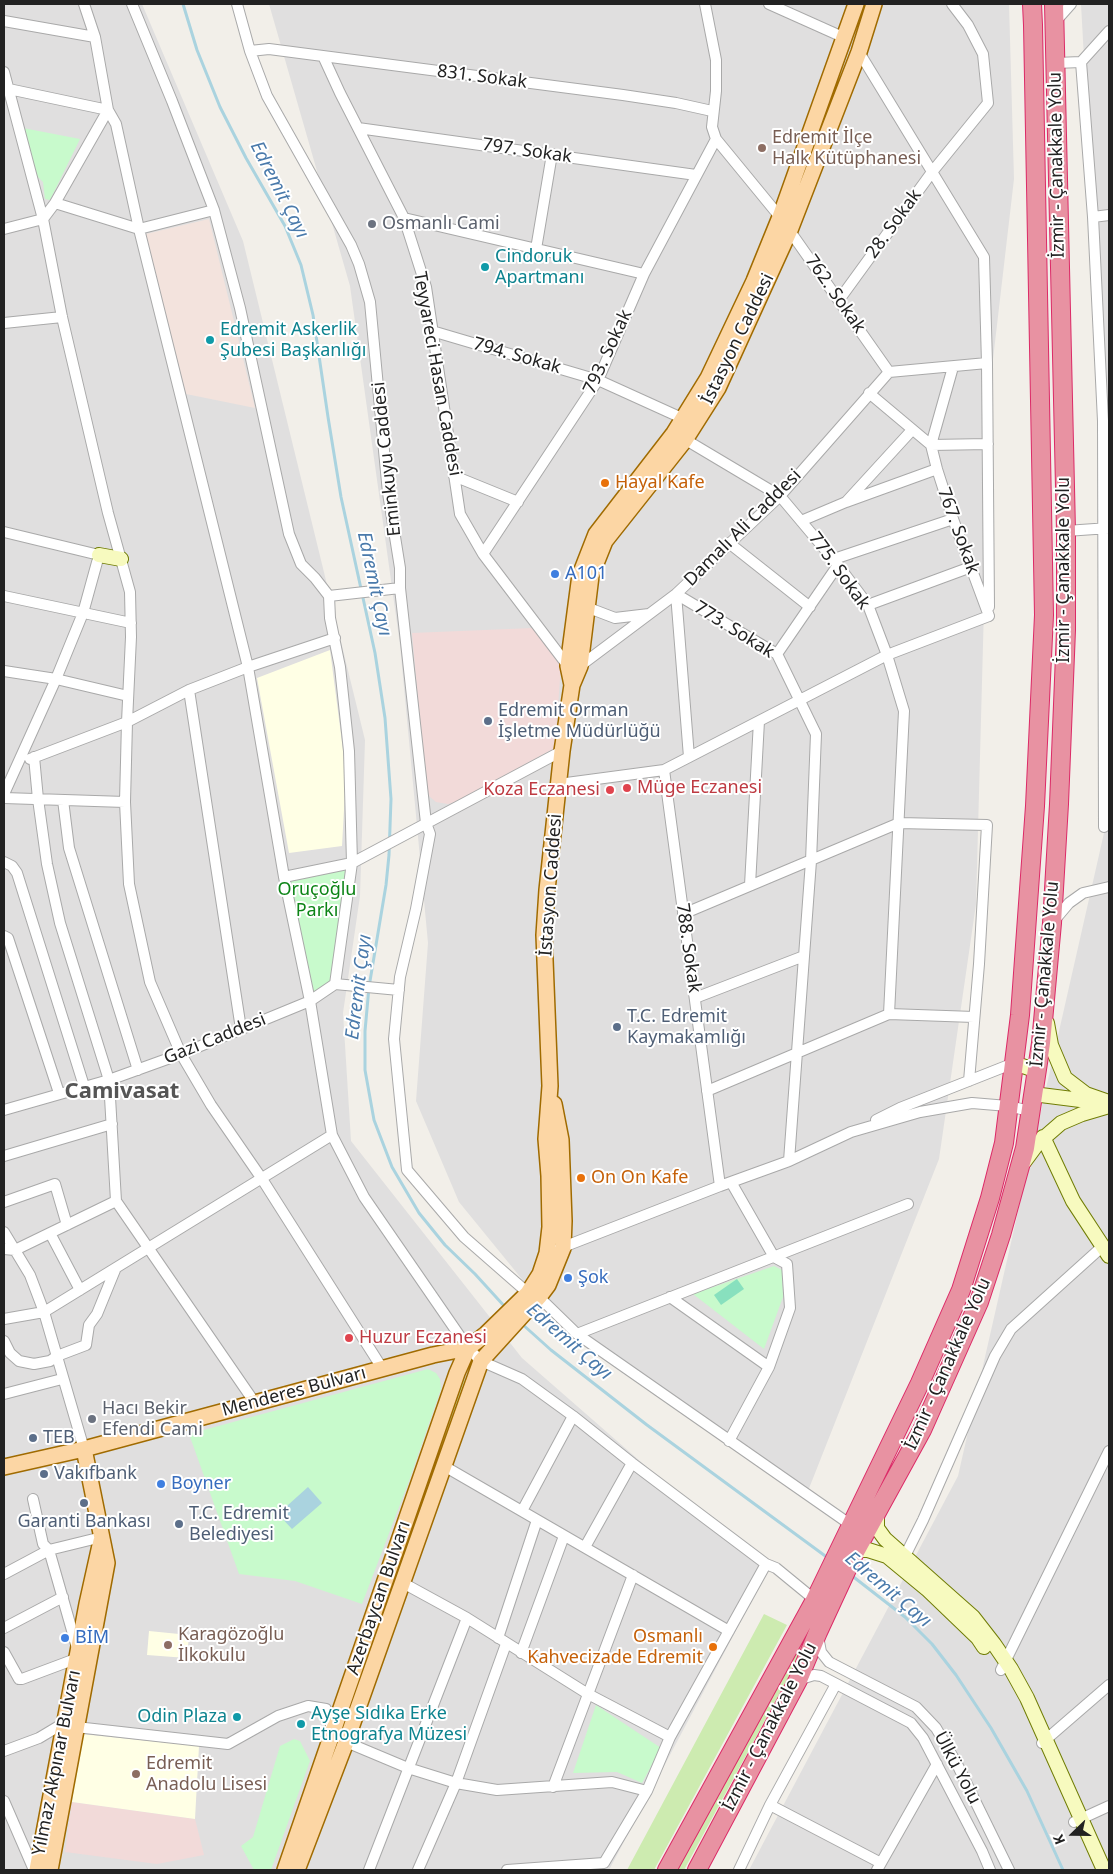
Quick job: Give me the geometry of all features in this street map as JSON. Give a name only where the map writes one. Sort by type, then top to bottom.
[{"type":"highway","name":"İzmir - Çanakkale Yolu","points":[[668,1870],[820,1602],[851,1543],[961,1290],[990,1198],[1004,1143],[1018,1036],[1027,928],[1044,615],[1032,4]]},
{"type":"highway","name":"İzmir - Çanakkale Yolu","points":[[851,1543],[877,1512],[922,1430],[979,1302],[1019,1172],[1025,1148],[1037,1071],[1052,923],[1066,630],[1066,532],[1054,4]]},
{"type":"highway","name":"İzmir - Çanakkale Yolu","points":[[697,1870],[798,1680],[818,1632],[820,1602]]},
{"type":"main road","name":"İstasyon Caddesi","points":[[680,437],[684,419],[708,378],[754,281],[780,217],[856,4]]},
{"type":"main road","name":"İstasyon Caddesi","points":[[531,1298],[547,1253],[550,1226],[546,1139],[550,1086],[544,935],[562,751],[581,605],[580,575],[596,534],[680,437],[718,388],[790,230],[859,52],[874,4]]},
{"type":"main road","name":"İstasyon Caddesi","points":[[531,1298],[548,1285],[563,1248],[561,1140],[550,1086]]},
{"type":"main road","points":[[491,1338],[531,1298]]},
{"type":"main road","name":"Azerbaycan Bulvarı","points":[[285,1870],[457,1372],[468,1348],[491,1338]]},
{"type":"main road","name":"Azerbaycan Bulvarı","points":[[297,1870],[346,1742],[481,1361],[491,1338]]},
{"type":"main road","name":"Menderes Bulvarı","points":[[4,1467],[84,1449],[382,1368],[468,1348]]},
{"type":"main road","name":"Yılmaz Akpınar Bulvarı","points":[[35,1870],[106,1563],[84,1449]]},
{"type":"main road","name":"Yılmaz Akpınar Bulvarı","points":[[50,1870],[78,1655],[96,1559],[102,1538]]},
{"type":"street","points":[[84,4],[95,37],[108,110],[116,124],[139,229],[248,667],[284,877],[310,1001],[332,1135],[364,1197],[468,1348],[481,1361],[522,1379],[766,1564],[776,1568],[820,1602]]},
{"type":"street","points":[[132,4],[214,210],[240,308],[289,534],[301,564],[316,578],[329,596],[330,618],[335,638],[349,751],[352,862],[334,984],[399,990]]},
{"type":"street","name":"Eminkuyu Caddesi","points":[[237,4],[250,51],[267,96],[351,245],[365,282],[373,324],[388,493],[400,568],[400,588],[423,824],[430,834],[399,990],[394,1039],[407,1170],[464,1237],[531,1298],[577,1334],[728,1441],[851,1543]]},
{"type":"street","points":[[704,4],[716,60],[716,90],[712,111],[712,127],[716,139]]},
{"type":"street","points":[[769,4],[845,38]]},
{"type":"street","name":"28. Sokak","points":[[839,300],[932,172],[988,102],[983,54],[968,25],[952,4]]},
{"type":"street","points":[[1055,22],[1071,4]]},
{"type":"street","points":[[4,21],[95,37]]},
{"type":"street","points":[[1056,63],[1081,62],[1109,31]]},
{"type":"street","name":"831. Sokak","points":[[250,51],[269,49],[323,56],[676,103],[712,111]]},
{"type":"street","points":[[559,784],[664,770],[886,655],[989,616],[987,363],[984,257],[859,52]]},
{"type":"street","name":"Teyyareci Hasan Caddesi","points":[[323,56],[404,218],[426,287],[460,514],[483,554],[574,666]]},
{"type":"street","points":[[1081,62],[1106,420],[1104,827]]},
{"type":"street","points":[[4,72],[6,88],[43,219],[62,317],[108,514],[130,592],[131,623],[126,722],[125,802],[129,884],[150,982],[181,1054],[210,1105],[262,1179],[382,1368]]},
{"type":"street","points":[[6,88],[108,110]]},
{"type":"street","points":[[4,230],[43,219],[55,203],[108,110]]},
{"type":"street","name":"797. Sokak","points":[[358,128],[696,175]]},
{"type":"street","name":"762. Sokak","points":[[716,139],[790,230],[889,372]]},
{"type":"street","name":"793. Sokak","points":[[483,554],[598,380],[644,274],[716,139]]},
{"type":"street","points":[[536,249],[552,154]]},
{"type":"street","points":[[55,203],[139,229],[214,210]]},
{"type":"street","points":[[1093,217],[1109,215]]},
{"type":"street","points":[[404,218],[644,274]]},
{"type":"street","points":[[4,323],[62,317]]},
{"type":"street","name":"794. Sokak","points":[[432,331],[598,380],[684,419]]},
{"type":"street","points":[[889,372],[987,363]]},
{"type":"street","name":"767. Sokak","points":[[953,366],[931,445],[953,519],[989,616]]},
{"type":"street","name":"Damalı Ali Caddesi","points":[[574,666],[676,594],[780,496],[889,372]]},
{"type":"street","points":[[869,393],[931,445],[988,444]]},
{"type":"street","points":[[846,502],[912,430]]},
{"type":"street","name":"775. Sokak","points":[[680,437],[780,496],[836,562],[868,605],[904,711],[900,823],[889,1014]]},
{"type":"street","points":[[801,521],[846,502],[937,469]]},
{"type":"street","points":[[454,476],[518,502]]},
{"type":"street","points":[[777,654],[810,607],[836,562],[953,519]]},
{"type":"street","points":[[1066,532],[1106,529]]},
{"type":"street","points":[[4,532],[121,559]]},
{"type":"street","points":[[730,543],[810,607]]},
{"type":"street","points":[[4,794],[56,679],[83,613],[100,555]]},
{"type":"street","points":[[868,605],[971,567]]},
{"type":"street","points":[[329,596],[400,588]]},
{"type":"street","points":[[676,594],[689,757]]},
{"type":"street","name":"773. Sokak","points":[[676,594],[777,654],[801,699],[816,734],[811,860],[789,1161]]},
{"type":"street","points":[[4,596],[131,623]]},
{"type":"street","points":[[581,605],[615,618],[650,614]]},
{"type":"street","points":[[17,764],[126,722],[189,690],[248,667],[335,638]]},
{"type":"street","points":[[4,671],[56,679],[128,696]]},
{"type":"street","points":[[189,690],[241,1029]]},
{"type":"street","points":[[750,885],[759,721]]},
{"type":"street","points":[[284,877],[352,862],[562,751]]},
{"type":"street","points":[[34,758],[47,864],[60,923],[109,1080],[116,1201],[256,1403]]},
{"type":"street","name":"788. Sokak","points":[[664,770],[720,1186]]},
{"type":"street","points":[[4,798],[125,802]]},
{"type":"street","points":[[63,800],[69,848],[138,1070]]},
{"type":"street","points":[[683,914],[900,823],[987,825],[969,1081]]},
{"type":"street","points":[[4,862],[12,866],[17,873],[84,1086]]},
{"type":"street","points":[[1052,923],[1069,903],[1083,894],[1109,887]]},
{"type":"street","points":[[4,936],[8,938],[59,1093]]},
{"type":"street","points":[[695,998],[804,956]]},
{"type":"street","name":"Gazi Caddesi","points":[[4,1110],[109,1080],[181,1054],[310,1001],[334,984]]},
{"type":"street","points":[[1044,1007],[1051,1045],[1065,1078],[1086,1094],[1109,1104]]},
{"type":"street","points":[[707,1091],[889,1014],[974,1017]]},
{"type":"street","points":[[547,1253],[789,1161],[900,1108],[1014,1063],[1037,1071]]},
{"type":"street","points":[[851,1132],[920,1112],[972,1102],[1008,1106],[1031,1103],[1109,1104]]},
{"type":"street","points":[[1019,1172],[1043,1137],[1060,1123],[1109,1104]]},
{"type":"street","points":[[4,1156],[112,1124]]},
{"type":"street","points":[[4,1319],[44,1312],[332,1135]]},
{"type":"street","points":[[903,1562],[995,1356],[1011,1329],[1106,1251],[1073,1201],[1043,1137]]},
{"type":"street","points":[[728,1441],[769,1367],[790,1308],[787,1264],[774,1257],[730,1182]]},
{"type":"street","points":[[4,1202],[55,1184],[67,1225]]},
{"type":"street","points":[[9,1250],[50,1233],[116,1201]]},
{"type":"street","points":[[577,1334],[908,1204]]},
{"type":"street","points":[[4,1232],[9,1250],[30,1275],[44,1312],[84,1449]]},
{"type":"street","points":[[50,1233],[80,1290]]},
{"type":"street","points":[[4,1341],[10,1354],[19,1361],[34,1364],[50,1361],[57,1356],[86,1345],[89,1325],[97,1314],[115,1270]]},
{"type":"street","points":[[670,1297],[769,1367]]},
{"type":"street","points":[[4,1394],[62,1379]]},
{"type":"street","points":[[522,1511],[573,1416]]},
{"type":"street","points":[[1003,1666],[1109,1454]]},
{"type":"street","points":[[584,1547],[632,1463]]},
{"type":"street","points":[[444,1466],[729,1631]]},
{"type":"street","points":[[4,1652],[19,1679],[22,1680],[78,1655],[49,1550],[43,1544],[33,1499]]},
{"type":"street","points":[[877,1512],[877,1528],[903,1562],[973,1617],[1003,1666],[1027,1698],[1043,1742],[1077,1820],[1094,1870]]},
{"type":"street","points":[[418,1870],[456,1783],[502,1641],[537,1520]]},
{"type":"street","points":[[521,1653],[564,1536]]},
{"type":"street","points":[[4,1574],[49,1550],[102,1538]]},
{"type":"street","points":[[851,1543],[861,1550],[868,1550],[903,1562]]},
{"type":"street","points":[[507,1870],[602,1866],[647,1791],[670,1738],[766,1564]]},
{"type":"street","points":[[553,1786],[632,1575]]},
{"type":"street","points":[[403,1583],[467,1618],[588,1694],[670,1738]]},
{"type":"street","points":[[4,1628],[63,1597]]},
{"type":"street","points":[[368,1870],[467,1618]]},
{"type":"street","name":"Ülkü Yolu","points":[[818,1632],[821,1652],[830,1662],[916,1706],[936,1728],[957,1764],[1009,1870]]},
{"type":"street","name":"Ülkü Yolu","points":[[798,1680],[814,1675],[836,1684],[911,1723],[923,1738],[937,1764],[990,1870]]},
{"type":"street","points":[[739,1870],[770,1805],[836,1684]]},
{"type":"street","points":[[1043,1742],[1109,1685]]},
{"type":"street","points":[[4,1750],[70,1725],[228,1744],[278,1716],[308,1706],[326,1709],[333,1732],[346,1742],[408,1768],[456,1783],[497,1790],[612,1782],[647,1791]]},
{"type":"street","points":[[770,1805],[879,1867],[937,1764]]},
{"type":"street","points":[[4,1801],[35,1870]]},
{"type":"street","points":[[1077,1820],[1109,1806]]},
{"type":"street","points":[[1077,1820],[1104,1870]]},
{"type":"shaded area","points":[[4,4],[142,4],[243,241],[365,740],[360,896],[343,1013],[351,1141],[522,1358],[767,1572],[609,1870],[4,1870]]},
{"type":"shaded area","points":[[269,4],[1009,4],[1014,179],[990,385],[976,904],[939,1159],[806,1496],[552,1316],[459,1202],[416,1101],[428,943],[400,645],[350,286]]},
{"type":"shaded area","points":[[1081,4],[1109,4],[1109,512]]},
{"type":"shaded area","points":[[209,219],[255,408],[186,394],[168,325],[146,234]]},
{"type":"shaded area","name":"Edremit Orman İşletme Müdürlüğü","points":[[533,628],[561,665],[555,748],[455,802],[448,804],[436,802],[430,797],[426,789],[412,633]]},
{"type":"shaded area","points":[[330,650],[346,773],[342,846],[289,853],[257,678]]},
{"type":"shaded area","points":[[1109,811],[1109,1870],[749,1870],[958,1476]]},
{"type":"shaded area","name":"Karagözoğlu İlkokulu","points":[[149,1631],[189,1635],[187,1658],[147,1655]]},
{"type":"shaded area","name":"Edremit Anadolu Lisesi","points":[[81,1734],[199,1746],[195,1819],[72,1802]]},
{"type":"shaded area","points":[[72,1802],[195,1819],[204,1855],[157,1864],[65,1852]]},
{"type":"green space","points":[[23,128],[80,139],[50,200],[45,199],[43,182],[34,173]]},
{"type":"green space","name":"Oruçoğlu Parkı","points":[[352,863],[335,984],[310,1001],[284,877]]},
{"type":"green space","points":[[774,1266],[782,1270],[783,1297],[764,1349],[693,1294]]},
{"type":"green space","points":[[737,1279],[744,1289],[721,1305],[714,1295]]},
{"type":"green space","points":[[428,1369],[436,1373],[440,1379],[441,1389],[409,1481],[362,1604],[295,1581],[239,1574],[189,1434]]},
{"type":"green space","points":[[462,1378],[465,1380],[353,1701],[349,1706]]},
{"type":"green space","points":[[827,1596],[809,1639],[684,1870],[677,1870]]},
{"type":"green space","points":[[764,1614],[787,1625],[654,1870],[627,1870]]},
{"type":"green space","points":[[596,1705],[661,1748],[642,1783],[617,1772],[573,1773]]},
{"type":"green space","points":[[294,1739],[300,1741],[310,1761],[271,1870],[254,1870],[241,1846],[253,1837],[280,1746]]},
{"type":"water","points":[[308,1487],[322,1503],[292,1529],[278,1514]]},
{"type":"waterway","name":"Edremit Çayı","points":[[183,4],[197,50],[220,107],[246,158],[285,226],[301,265],[313,315],[341,497],[375,653],[385,718],[391,799],[386,885],[369,987],[365,1031],[365,1070],[374,1120],[392,1167],[419,1213],[445,1245],[506,1308]]},
{"type":"waterway","name":"Edremit Çayı","points":[[521,1323],[551,1350],[647,1425],[828,1558]]},
{"type":"waterway","name":"Edremit Çayı","points":[[851,1575],[905,1617],[932,1644],[956,1675],[991,1728],[1027,1791],[1063,1870]]},
{"type":"place","name":"Edremit İlçe Halk Kütüphanesi","points":[[762,148]]},
{"type":"place","name":"Osmanlı Cami","points":[[372,224]]},
{"type":"place","name":"Cindoruk Apartmanı","points":[[485,267]]},
{"type":"place","name":"Edremit Askerlik Şubesi Başkanlığı","points":[[210,340]]},
{"type":"place","name":"Hayal Kafe","points":[[605,483]]},
{"type":"place","name":"A101","points":[[555,574]]},
{"type":"place","name":"Edremit Orman İşletme Müdürlüğü","points":[[488,721]]},
{"type":"place","name":"Müge Eczanesi","points":[[627,788]]},
{"type":"place","name":"Koza Eczanesi","points":[[610,790]]},
{"type":"place","name":"T.C. Edremit Kaymakamlığı","points":[[617,1027]]},
{"type":"place","name":"On On Kafe","points":[[581,1178]]},
{"type":"place","name":"Şok","points":[[568,1278]]},
{"type":"place","name":"Huzur Eczanesi","points":[[349,1338]]},
{"type":"place","name":"Hacı Bekir Efendi Cami","points":[[92,1419]]},
{"type":"place","name":"TEB","points":[[33,1438]]},
{"type":"place","name":"Vakıfbank","points":[[44,1474]]},
{"type":"place","name":"Boyner","points":[[161,1484]]},
{"type":"place","name":"Garanti Bankası","points":[[84,1503]]},
{"type":"place","name":"T.C. Edremit Belediyesi","points":[[179,1524]]},
{"type":"place","name":"BİM","points":[[65,1638]]},
{"type":"place","name":"Karagözoğlu İlkokulu","points":[[168,1645]]},
{"type":"place","name":"Osmanlı Kahvecizade Edremit","points":[[713,1647]]},
{"type":"place","name":"Odin Plaza","points":[[237,1717]]},
{"type":"place","name":"Ayşe Sıdıka Erke Etnografya Müzesi","points":[[301,1724]]},
{"type":"place","name":"Edremit Anadolu Lisesi","points":[[136,1774]]},
{"type":"district","name":"Camivasat","points":[[122,1092]]}]
